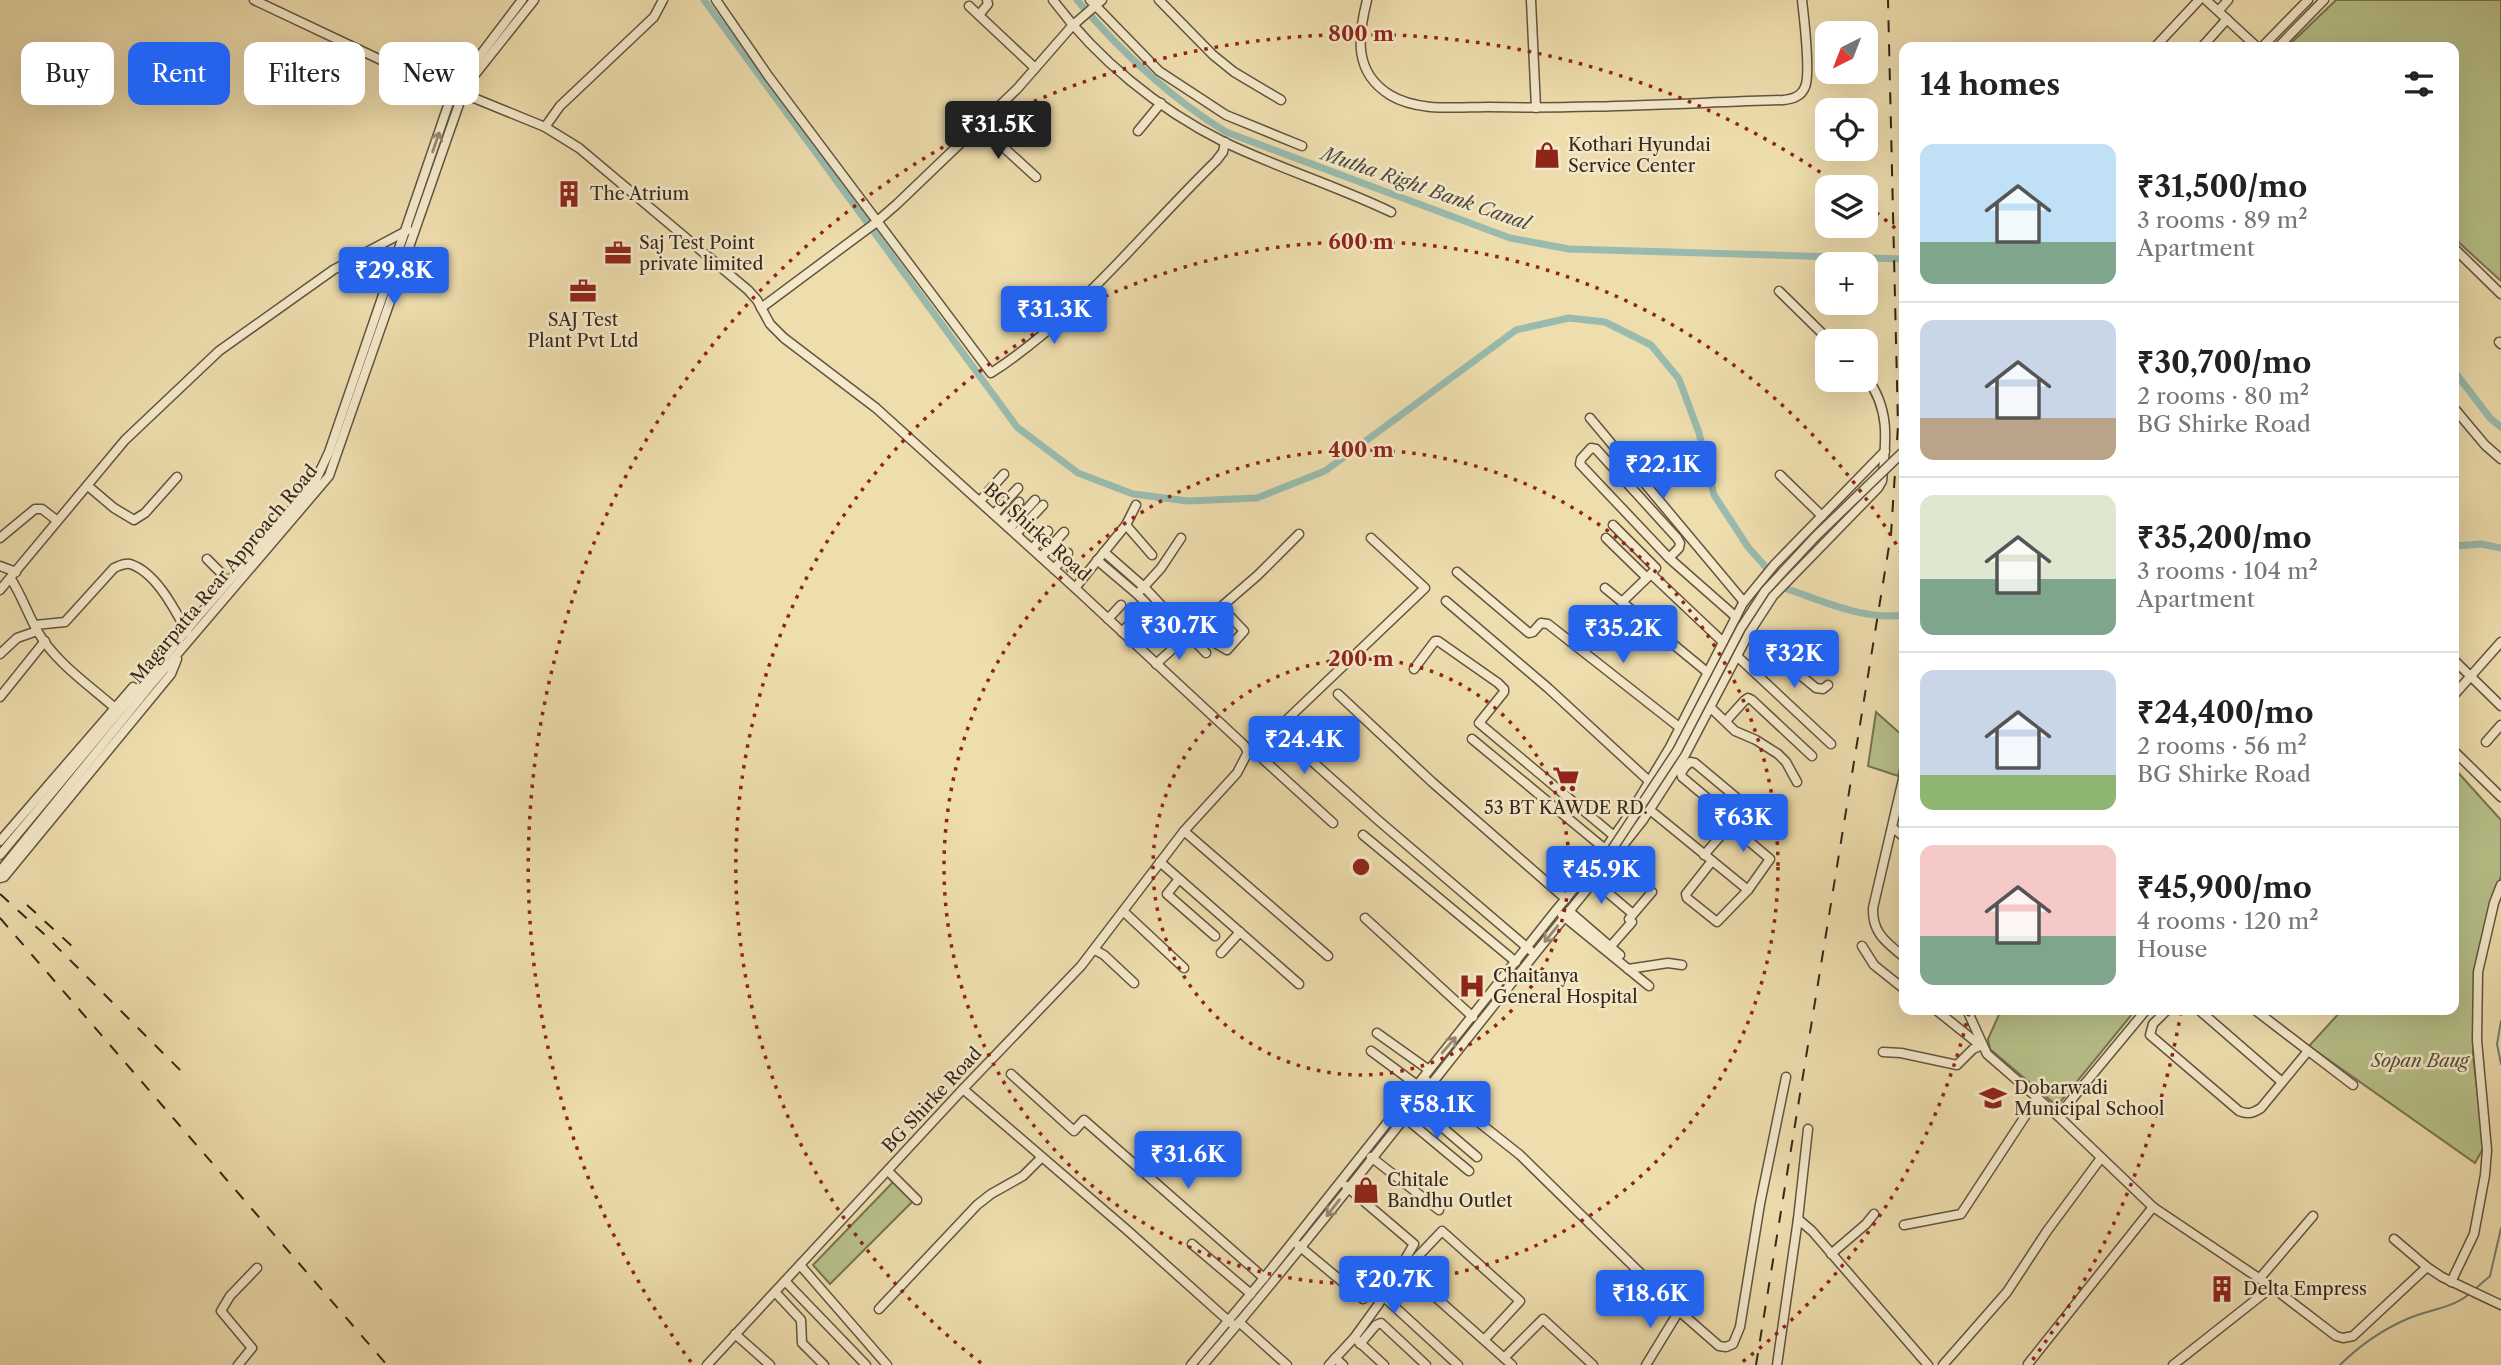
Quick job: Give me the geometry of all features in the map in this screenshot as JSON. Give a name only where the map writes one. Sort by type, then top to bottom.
[{"type":"street","name":"BG Shirke Road","points":[[254,0],[379,59]]},
{"type":"street","name":"Magarpatta Rear Approach Road","points":[[479,57],[522,0]]},
{"type":"street","name":"Magarpatta Rear Approach Road","points":[[479,68],[534,0]]},
{"type":"street","points":[[545,127],[560,106],[654,17],[663,0]]},
{"type":"street","points":[[716,0],[876,223],[991,373],[1051,330],[1097,285],[1216,161],[1223,152],[1225,142]]},
{"type":"street","points":[[979,15],[988,4],[987,0]]},
{"type":"street","points":[[1053,0],[1113,66],[1173,113],[1225,142],[1357,195],[1391,212]]},
{"type":"street","points":[[1159,0],[1213,55],[1234,72],[1281,100]]},
{"type":"street","points":[[1367,0],[1360,27],[1360,54],[1373,79],[1390,95],[1424,106],[1536,108],[1783,100],[1796,97],[1802,93],[1807,80],[1802,0]]},
{"type":"street","points":[[1531,0],[1536,108]]},
{"type":"street","points":[[2160,42],[2199,0]]},
{"type":"street","points":[[2206,0],[2254,42]]},
{"type":"street","points":[[2221,8],[2228,0]]},
{"type":"street","points":[[2265,42],[2308,0]]},
{"type":"street","points":[[2283,42],[2324,0]]},
{"type":"street","points":[[761,308],[876,223],[987,118],[1094,4],[1158,71],[1226,115],[1301,146]]},
{"type":"street","points":[[969,6],[1035,68]]},
{"type":"street","points":[[2207,42],[2228,19]]},
{"type":"street","name":"BG Shirke Road","points":[[479,101],[545,127],[579,148],[748,290],[770,324],[784,338],[876,408],[995,514],[1251,752],[1237,773],[1184,831],[1095,950],[707,1365]]},
{"type":"street","points":[[1138,131],[1161,103]]},
{"type":"street","name":"Magarpatta Rear Approach Road","points":[[410,230],[449,105]]},
{"type":"street","name":"Magarpatta Rear Approach Road","points":[[176,652],[187,632],[314,484],[329,452],[459,105]]},
{"type":"street","points":[[976,108],[987,118]]},
{"type":"street","points":[[979,125],[1036,177]]},
{"type":"street","points":[[0,590],[125,440],[219,351],[333,270],[410,230]]},
{"type":"street","points":[[2459,252],[2501,294]]},
{"type":"street","points":[[1779,291],[1818,329]]},
{"type":"street","name":"Magarpatta Rear Approach Road","points":[[0,855],[329,476],[373,335]]},
{"type":"street","points":[[1191,1365],[1294,1241],[1516,962],[1531,951],[1567,914],[1596,879],[1682,766],[1749,633],[1773,596],[1882,481],[1885,451],[1882,405],[1877,392]]},
{"type":"street","points":[[2459,414],[2485,445],[2501,459]]},
{"type":"street","points":[[1590,418],[1744,602]]},
{"type":"street","points":[[1669,558],[1679,548],[1677,538],[1596,449],[1591,448],[1580,464],[1669,558],[1736,617]]},
{"type":"street","points":[[1596,879],[1614,836],[1679,727],[1744,602],[1775,564],[1885,451]]},
{"type":"street","points":[[1203,1365],[1301,1248],[1504,993],[1556,911],[1607,851],[1677,751],[1741,628],[1765,592],[1816,536],[1899,456]]},
{"type":"street","points":[[980,501],[1004,474]]},
{"type":"street","points":[[1780,475],[1822,516]]},
{"type":"street","points":[[88,486],[114,508],[134,520],[145,513],[177,477]]},
{"type":"street","points":[[995,514],[1018,488]]},
{"type":"street","points":[[1002,521],[1019,502]]},
{"type":"street","points":[[1013,531],[1039,502]]},
{"type":"street","points":[[1075,588],[1126,525],[1136,505]]},
{"type":"street","points":[[0,538],[35,509],[42,509],[55,519]]},
{"type":"street","points":[[1126,525],[1152,555]]},
{"type":"street","points":[[1613,525],[1656,568],[1622,602]]},
{"type":"street","points":[[1032,549],[1048,531]]},
{"type":"street","points":[[1041,557],[1064,532]]},
{"type":"street","points":[[1104,552],[1144,587],[1186,636],[1217,643],[1227,650],[1244,631],[1221,607],[1299,534]]},
{"type":"street","points":[[1137,594],[1161,568],[1181,537]]},
{"type":"street","points":[[1333,823],[1251,752],[1425,588],[1371,538]]},
{"type":"street","points":[[1606,538],[1723,642]]},
{"type":"street","points":[[1054,569],[1068,553]]},
{"type":"street","points":[[207,559],[221,573]]},
{"type":"street","points":[[1097,560],[1206,653]]},
{"type":"street","points":[[0,653],[17,638],[36,628],[65,622],[114,568],[122,564],[130,564],[156,584],[187,632]]},
{"type":"street","points":[[0,566],[13,575],[36,628],[55,654],[114,708]]},
{"type":"street","points":[[1457,572],[1529,633],[1541,623],[1548,625],[1679,727]]},
{"type":"street","points":[[1605,588],[1707,672]]},
{"type":"street","points":[[1446,601],[1548,688],[1649,781]]},
{"type":"street","points":[[1108,619],[1121,605]]},
{"type":"street","points":[[1122,632],[1136,617]]},
{"type":"street","points":[[1749,633],[1816,688],[1824,690],[1828,685]]},
{"type":"street","points":[[1156,664],[1186,636]]},
{"type":"street","points":[[0,697],[45,641]]},
{"type":"street","points":[[1414,668],[1435,641],[1438,641],[1498,683],[1504,692],[1479,723],[1614,836]]},
{"type":"street","points":[[2459,689],[2501,643]]},
{"type":"street","points":[[0,841],[152,666],[165,653],[176,652],[171,674],[4,877],[0,878]]},
{"type":"street","points":[[1738,657],[1831,744]]},
{"type":"street","points":[[2459,665],[2501,706]]},
{"type":"street","name":"Magarpatta Rear Approach Road","points":[[0,871],[147,684]]},
{"type":"street","points":[[1338,694],[1432,782],[1566,899]]},
{"type":"street","points":[[1726,721],[1748,698],[1812,756]]},
{"type":"street","points":[[1710,708],[1735,731],[1778,754],[1797,782]]},
{"type":"street","points":[[2486,742],[2501,725]]},
{"type":"street","points":[[1472,739],[1607,851]]},
{"type":"street","points":[[1287,753],[1294,746],[1299,749],[1387,829],[1531,951]]},
{"type":"street","points":[[2459,756],[2500,795]]},
{"type":"street","points":[[1695,763],[1753,814],[1744,824],[1738,824],[1682,776],[1682,766],[1695,763]]},
{"type":"street","points":[[1899,800],[1873,908],[1877,932],[1899,953]]},
{"type":"street","points":[[1650,810],[1748,890]]},
{"type":"street","points":[[1727,827],[1734,827],[1770,859],[1748,890],[1720,920],[1714,921],[1687,898],[1686,894],[1727,827]]},
{"type":"street","points":[[1893,828],[1899,833]]},
{"type":"street","points":[[1184,831],[1328,956]]},
{"type":"street","points":[[1363,835],[1516,962]]},
{"type":"street","points":[[1160,862],[1300,984]]},
{"type":"street","points":[[1590,870],[1633,914]]},
{"type":"street","points":[[1179,879],[1167,894],[1215,936]]},
{"type":"street","points":[[2455,1284],[2474,1234],[2485,1175],[2487,1141],[2477,1040],[2477,972],[2501,885]]},
{"type":"street","points":[[1611,947],[1632,922],[1629,919],[1652,892]]},
{"type":"street","points":[[1123,911],[1184,968]]},
{"type":"street","points":[[1556,911],[1567,914],[1620,956]]},
{"type":"street","points":[[1567,914],[1649,986]]},
{"type":"street","points":[[1365,918],[1473,1017]]},
{"type":"street","points":[[1221,953],[1240,932]]},
{"type":"street","points":[[1862,946],[1874,965],[1899,985]]},
{"type":"street","points":[[1095,950],[1134,983]]},
{"type":"street","points":[[1628,969],[1668,963],[1682,965]]},
{"type":"street","points":[[1496,987],[1504,993]]},
{"type":"street","points":[[1942,1015],[2058,1116],[2153,1207],[2260,1278],[2336,1336],[2349,1338],[2427,1267]]},
{"type":"street","points":[[1970,1015],[1981,1047]]},
{"type":"street","points":[[2058,1116],[2142,1015]]},
{"type":"street","points":[[2159,1015],[2150,1029],[2153,1039],[2239,1111],[2253,1113],[2261,1108],[2308,1051]]},
{"type":"street","points":[[2205,1015],[2266,1065],[2282,1082]]},
{"type":"street","points":[[2267,1015],[2353,1085]]},
{"type":"street","points":[[1377,1033],[1429,1070]]},
{"type":"street","points":[[1883,1052],[1957,1065],[1973,1049],[1981,1047]]},
{"type":"street","points":[[1371,1051],[1420,1081],[1431,1084],[1520,1156],[1679,1311],[1719,1346],[1726,1347],[1737,1339],[1760,1203],[1786,1077]]},
{"type":"street","points":[[1011,1074],[1073,1131],[1084,1120],[1264,1278]]},
{"type":"street","points":[[963,1089],[1228,1321],[1237,1325],[1287,1365]]},
{"type":"street","points":[[1904,1225],[1961,1214],[2037,1098]]},
{"type":"street","points":[[1415,1104],[1478,1157]]},
{"type":"street","points":[[1404,1117],[1469,1171]]},
{"type":"street","points":[[1777,1365],[1808,1129]]},
{"type":"street","points":[[879,1309],[977,1205],[1023,1176],[1042,1157]]},
{"type":"street","points":[[1371,1157],[1439,1210]]},
{"type":"street","points":[[1943,1365],[2007,1292],[2047,1231],[2101,1158]]},
{"type":"street","points":[[888,1171],[917,1199]]},
{"type":"street","points":[[1341,1181],[1422,1252]]},
{"type":"street","points":[[2028,1364],[2153,1207]]},
{"type":"street","points":[[1831,1254],[1874,1214]]},
{"type":"street","points":[[2260,1278],[2313,1216]]},
{"type":"street","points":[[1798,1219],[1928,1365]]},
{"type":"street","points":[[1484,1340],[1520,1301],[1442,1231],[1405,1270],[1508,1363]]},
{"type":"street","points":[[2394,1239],[2427,1267],[2455,1284],[2501,1304]]},
{"type":"street","points":[[1294,1241],[1363,1299]]},
{"type":"street","points":[[1192,1244],[1251,1294]]},
{"type":"street","points":[[1357,1341],[1414,1244]]},
{"type":"street","points":[[800,1265],[887,1365]]},
{"type":"street","points":[[238,1365],[252,1348],[221,1311],[230,1296],[257,1268]]},
{"type":"street","points":[[1401,1268],[1508,1363]]},
{"type":"street","points":[[785,1281],[866,1365]]},
{"type":"street","points":[[2173,1365],[2272,1287]]},
{"type":"street","points":[[775,1292],[801,1320],[803,1343],[824,1365]]},
{"type":"street","points":[[1384,1297],[1458,1365]]},
{"type":"street","points":[[1646,1365],[1679,1311]]},
{"type":"street","points":[[1508,1363],[1543,1320],[1593,1365]]},
{"type":"street","points":[[1332,1361],[1381,1323],[1426,1365]]},
{"type":"street","points":[[735,1334],[770,1365]]},
{"type":"street","points":[[1357,1341],[1384,1365]]},
{"type":"street","points":[[1332,1361],[1343,1365]]},
{"type":"green space","points":[[2336,0],[2501,0],[2501,281],[2459,243],[2459,42],[2292,42]]},
{"type":"green space","points":[[1876,712],[1899,733],[1898,776],[1868,766]]},
{"type":"green space","name":"Sopan Baug","points":[[2459,774],[2501,820],[2501,875],[2476,976],[2473,1055],[2484,1147],[2475,1163],[2309,1046],[2337,1015],[2459,1015]]},
{"type":"green space","points":[[1999,1015],[2131,1015],[2057,1106],[1990,1049],[1988,1039]]},
{"type":"green space","points":[[897,1178],[917,1197],[830,1284],[813,1265]]},
{"type":"waterway","points":[[704,0],[1017,427],[1078,473],[1133,494],[1188,501],[1257,498],[1325,471],[1516,330],[1569,318],[1605,322],[1651,345],[1679,379],[1699,433],[1714,495],[1748,547],[1771,573]]},
{"type":"waterway","name":"Mutha Right Bank Canal","points":[[1077,0],[1146,72],[1185,104],[1226,132],[1510,238],[1569,249],[1899,259]]},
{"type":"waterway","name":"Mutha Right Bank Canal","points":[[2459,378],[2490,418],[2501,427]]},
{"type":"waterway","points":[[2459,546],[2481,544],[2501,548]]},
{"type":"waterway","points":[[1781,585],[1858,612],[1899,615]]},
{"type":"waterway","points":[[2501,1021],[2497,1044],[2501,1064]]},
{"type":"waterway","points":[[2475,1289],[2490,1276],[2501,1228]]},
{"type":"waterway","points":[[2340,1365],[2363,1345],[2389,1328],[2468,1295]]},
{"type":"railway","points":[[1756,1365],[1891,534],[1898,426],[1888,0]]},
{"type":"railway","points":[[0,894],[44,934],[182,1072]]},
{"type":"railway","points":[[27,905],[73,947]]},
{"type":"railway","points":[[0,918],[387,1365]]},
{"type":"place","name":"Kothari Hyundai Service Center","points":[[1547,155]]},
{"type":"place","name":"The Atrium","points":[[569,194]]},
{"type":"place","name":"Saj Test Point private limited","points":[[618,253]]},
{"type":"place","name":"SAJ Test Plant Pvt Ltd","points":[[583,291]]},
{"type":"place","name":"53 BT KAWDE RD.","points":[[1566,779]]},
{"type":"place","name":"Chaitanya General Hospital","points":[[1472,986]]},
{"type":"place","name":"Dobarwadi Municipal School","points":[[1993,1098]]},
{"type":"place","name":"Chitale Bandhu Outlet","points":[[1366,1190]]},
{"type":"place","name":"Delta Empress","points":[[2222,1289]]}]
